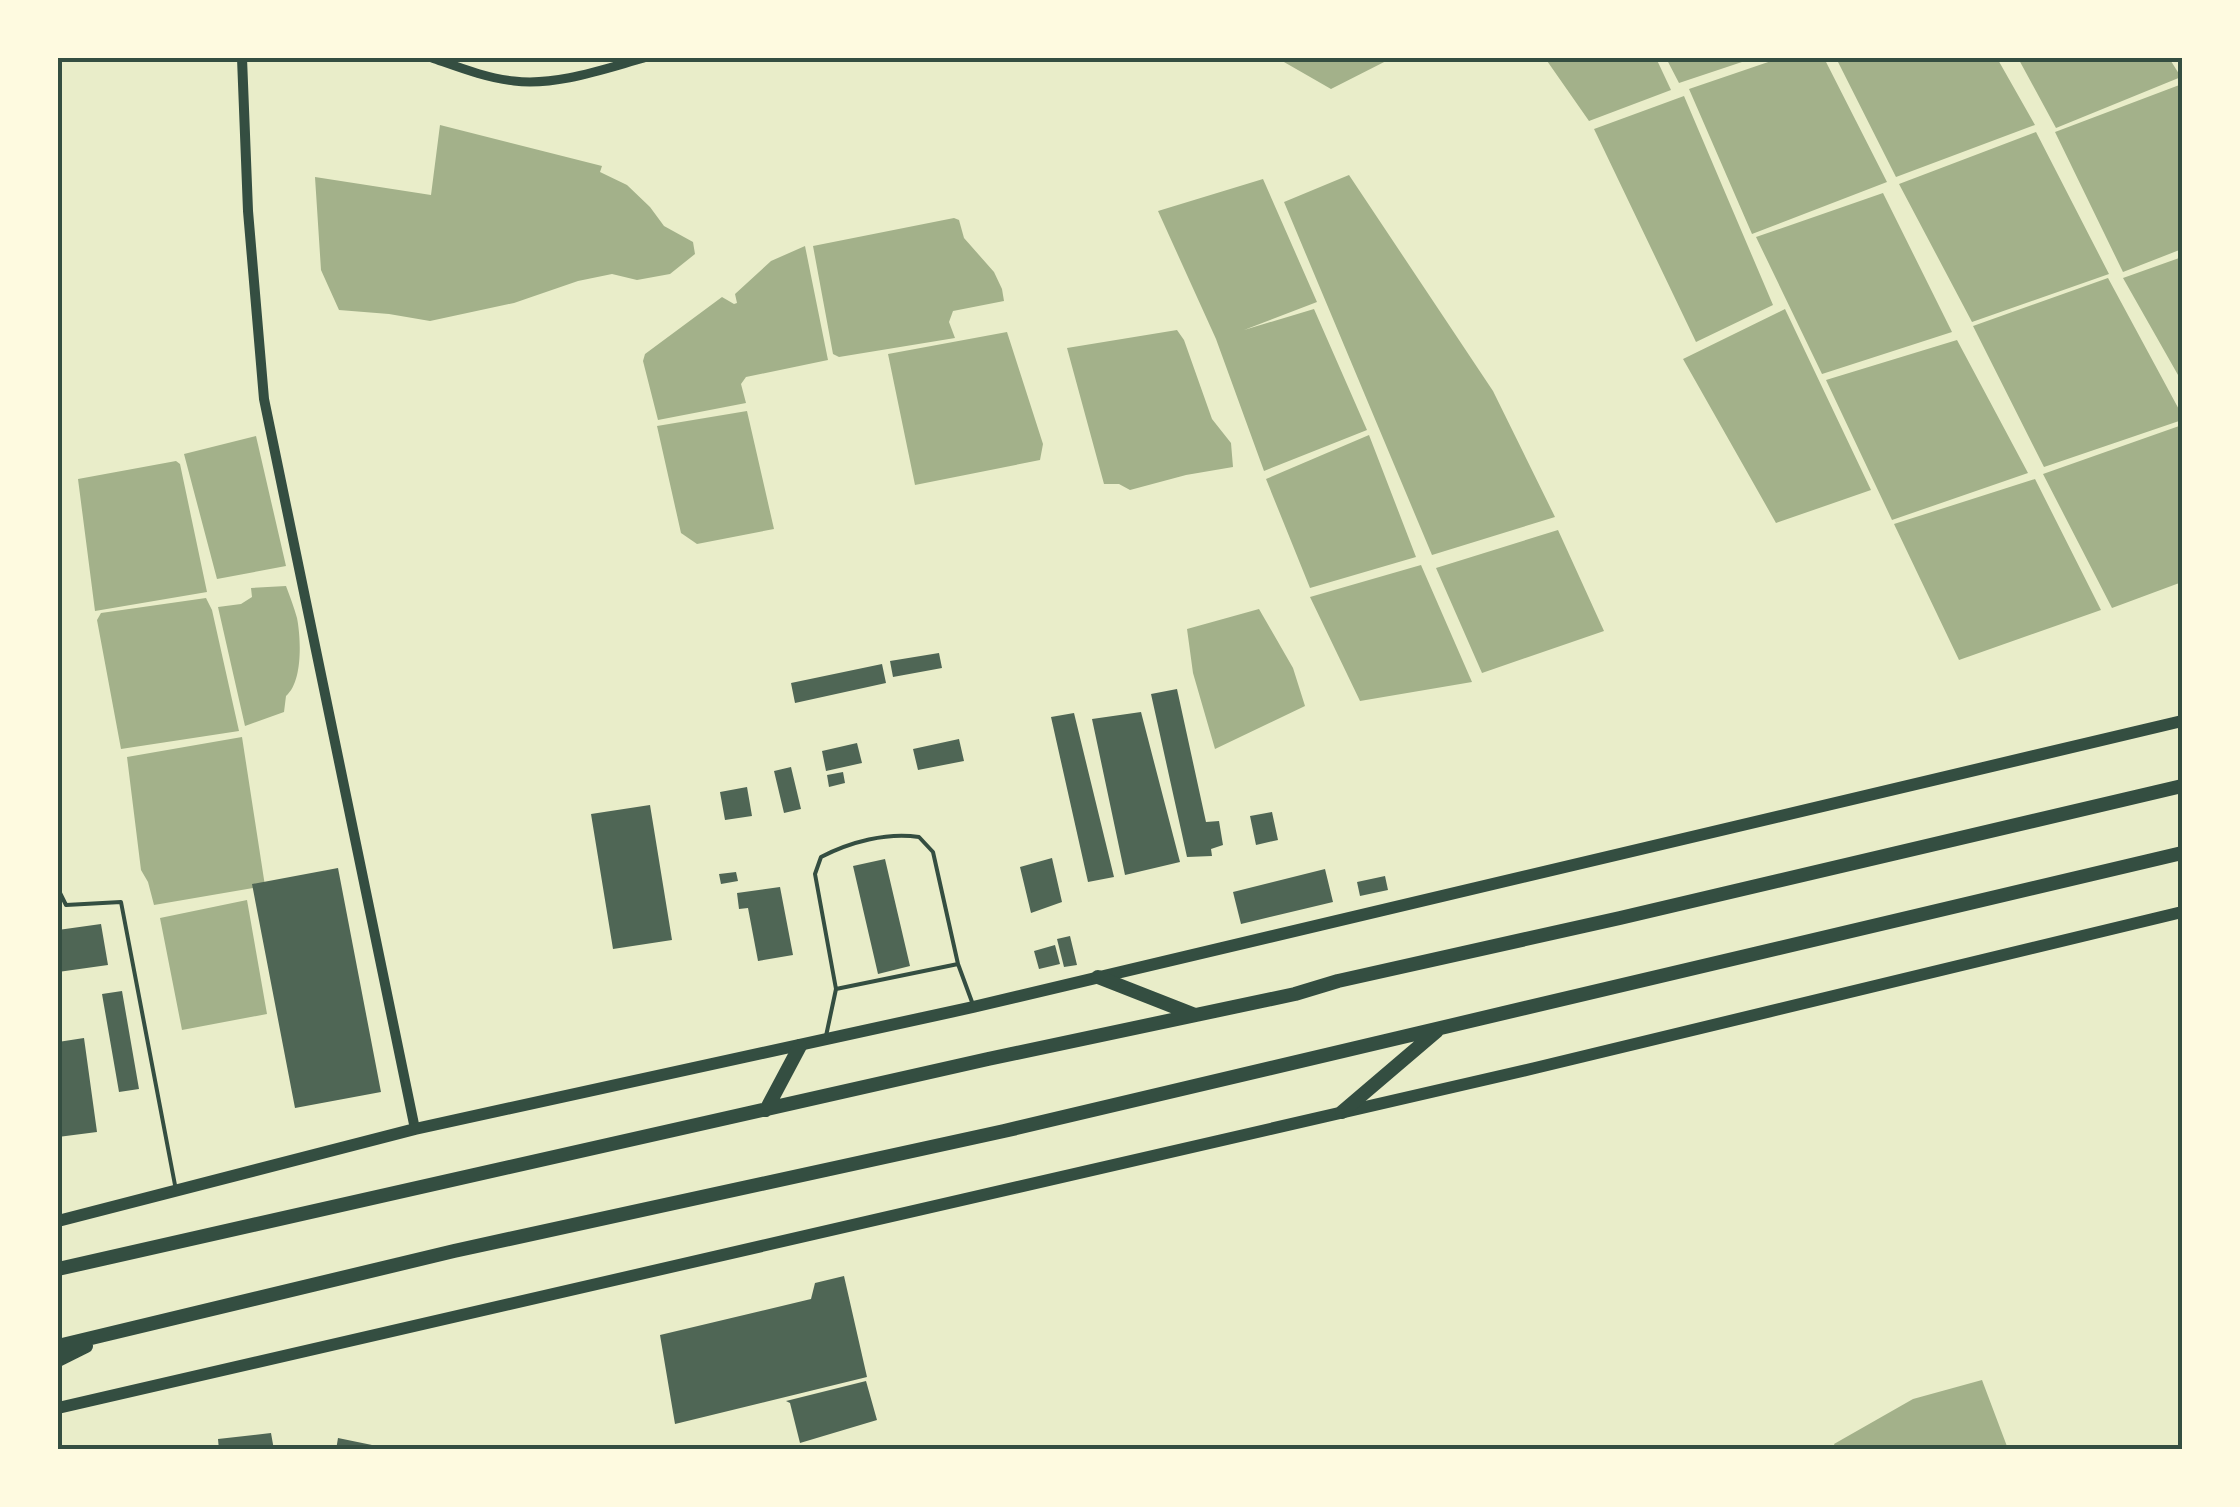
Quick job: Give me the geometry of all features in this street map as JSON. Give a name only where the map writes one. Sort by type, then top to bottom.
[{"type":"highway","points":[[58,1268],[1295,994],[2182,786]]},
{"type":"highway","points":[[58,1346],[454,1251],[1004,1132],[2182,854]]},
{"type":"highway","points":[[1098,977],[1195,1015]]},
{"type":"highway","points":[[1342,1112],[1441,1028]]},
{"type":"highway","points":[[766,1110],[800,1046]]},
{"type":"highway","points":[[58,1360],[109,1334]]},
{"type":"main road","points":[[58,1221],[415,1129],[973,1007],[2182,721]]},
{"type":"main road","points":[[58,1408],[1535,1068],[2182,912]]},
{"type":"street","points":[[242,58],[248,210],[264,399],[415,1129]]},
{"type":"street","points":[[432,58],[515,81],[544,81],[644,58]]},
{"type":"lane","points":[[826,1040],[836,988],[815,874],[821,857],[837,849],[898,834],[919,837],[933,852],[958,964],[973,1007]]},
{"type":"lane","points":[[58,889],[66,905],[121,902],[176,1190]]},
{"type":"lane","points":[[836,988],[958,964]]},
{"type":"shaded area","points":[[1277,58],[1392,58],[1331,89]]},
{"type":"shaded area","points":[[1545,58],[1656,58],[1671,90],[1589,121]]},
{"type":"shaded area","points":[[1666,58],[1754,58],[1679,83]]},
{"type":"shaded area","points":[[1780,58],[1824,58],[1887,182],[1752,234],[1689,89]]},
{"type":"shaded area","points":[[1836,58],[1997,58],[2035,125],[1896,177]]},
{"type":"shaded area","points":[[2018,58],[2169,58],[2181,77],[2056,128]]},
{"type":"shaded area","points":[[2182,84],[2182,249],[2123,272],[2055,132]]},
{"type":"shaded area","points":[[1684,96],[1773,305],[1696,342],[1594,129]]},
{"type":"shaded area","points":[[440,125],[602,166],[600,172],[627,185],[664,226],[693,242],[695,254],[670,274],[637,280],[612,274],[514,303],[430,321],[339,310],[321,270],[315,177],[431,195]]},
{"type":"shaded area","points":[[2036,132],[2109,274],[1972,322],[1899,184]]},
{"type":"shaded area","points":[[1349,175],[1493,391],[1555,517],[1432,555],[1284,202]]},
{"type":"shaded area","points":[[1263,179],[1317,302],[1244,330],[1314,309],[1367,430],[1264,471],[1216,339],[1158,211]]},
{"type":"shaded area","points":[[1883,193],[1952,332],[1822,374],[1756,237]]},
{"type":"shaded area","points":[[959,220],[964,238],[994,272],[1004,301],[953,311],[949,322],[955,338],[839,357],[833,354],[813,246]]},
{"type":"shaded area","points":[[805,246],[828,360],[746,377],[741,384],[746,403],[658,420],[643,361],[645,354],[722,297],[737,303],[735,294],[771,261]]},
{"type":"shaded area","points":[[2182,257],[2182,382],[2123,278]]},
{"type":"shaded area","points":[[2108,278],[2182,420],[2044,467],[1973,326]]},
{"type":"shaded area","points":[[1785,309],[1871,490],[1776,523],[1683,359]]},
{"type":"shaded area","points":[[1177,330],[1212,419],[1231,443],[1233,467],[1130,490],[1119,484],[1104,484],[1067,348]]},
{"type":"shaded area","points":[[1007,332],[1043,444],[1040,460],[915,485],[888,354]]},
{"type":"shaded area","points":[[1957,340],[2028,473],[1892,520],[1826,380]]},
{"type":"shaded area","points":[[747,411],[774,529],[697,544],[681,533],[657,426]]},
{"type":"shaded area","points":[[2182,425],[2182,582],[2112,608],[2043,474]]},
{"type":"shaded area","points":[[1369,435],[1416,557],[1310,588],[1266,479]]},
{"type":"shaded area","points":[[256,436],[286,566],[217,579],[184,454]]},
{"type":"shaded area","points":[[176,461],[180,464],[207,592],[95,611],[78,479]]},
{"type":"shaded area","points":[[2035,479],[2101,610],[1959,660],[1894,524]]},
{"type":"shaded area","points":[[1558,530],[1604,631],[1482,673],[1436,568]]},
{"type":"shaded area","points":[[1421,565],[1472,682],[1360,701],[1310,597]]},
{"type":"shaded area","points":[[286,586],[298,627],[295,681],[286,696],[284,712],[245,726],[218,607],[241,604],[252,597],[251,588]]},
{"type":"shaded area","points":[[206,598],[239,731],[121,749],[97,620],[101,613]]},
{"type":"shaded area","points":[[1259,609],[1293,668],[1305,706],[1215,749],[1193,673],[1187,629]]},
{"type":"shaded area","points":[[242,737],[265,886],[154,905],[141,870],[127,757]]},
{"type":"shaded area","points":[[247,900],[267,1014],[182,1030],[160,918]]},
{"type":"shaded area","points":[[1982,1380],[2008,1449],[1836,1449],[1834,1444],[1913,1399]]},
{"type":"building","points":[[939,653],[942,668],[893,677],[890,661]]},
{"type":"building","points":[[882,664],[886,683],[795,703],[791,683]]},
{"type":"building","points":[[1177,689],[1206,822],[1219,821],[1223,845],[1211,849],[1212,856],[1187,857],[1151,694]]},
{"type":"building","points":[[1141,712],[1180,862],[1125,875],[1092,719]]},
{"type":"building","points":[[1074,713],[1114,877],[1088,882],[1051,717]]},
{"type":"building","points":[[959,739],[964,761],[918,770],[913,749]]},
{"type":"building","points":[[857,743],[862,763],[826,771],[822,751]]},
{"type":"building","points":[[791,767],[801,809],[784,813],[774,771]]},
{"type":"building","points":[[843,772],[845,783],[829,787],[827,775]]},
{"type":"building","points":[[747,787],[752,816],[725,820],[720,792]]},
{"type":"building","points":[[650,805],[672,940],[613,949],[591,814]]},
{"type":"building","points":[[1272,812],[1278,840],[1256,845],[1250,816]]},
{"type":"building","points":[[1052,858],[1062,902],[1031,913],[1020,867]]},
{"type":"building","points":[[885,859],[910,966],[878,974],[853,866]]},
{"type":"building","points":[[338,868],[381,1092],[295,1108],[252,884]]},
{"type":"building","points":[[1325,869],[1333,902],[1241,924],[1233,892]]},
{"type":"building","points":[[736,872],[738,881],[721,884],[719,874]]},
{"type":"building","points":[[1385,876],[1388,890],[1360,896],[1357,882]]},
{"type":"building","points":[[780,887],[793,955],[758,961],[748,908],[739,909],[737,893]]},
{"type":"building","points":[[101,924],[108,965],[58,972],[58,930]]},
{"type":"building","points":[[1070,936],[1077,965],[1064,967],[1057,939]]},
{"type":"building","points":[[1055,945],[1060,964],[1039,969],[1034,951]]},
{"type":"building","points":[[122,991],[139,1089],[119,1092],[102,994]]},
{"type":"building","points":[[84,1038],[97,1132],[58,1137],[58,1042]]},
{"type":"building","points":[[844,1276],[867,1377],[675,1424],[660,1335],[811,1299],[815,1283]]},
{"type":"building","points":[[866,1381],[877,1420],[800,1443],[790,1403],[786,1401]]},
{"type":"building","points":[[271,1433],[274,1450],[219,1450],[218,1439]]},
{"type":"building","points":[[338,1438],[372,1445],[372,1450],[336,1450]]}]
